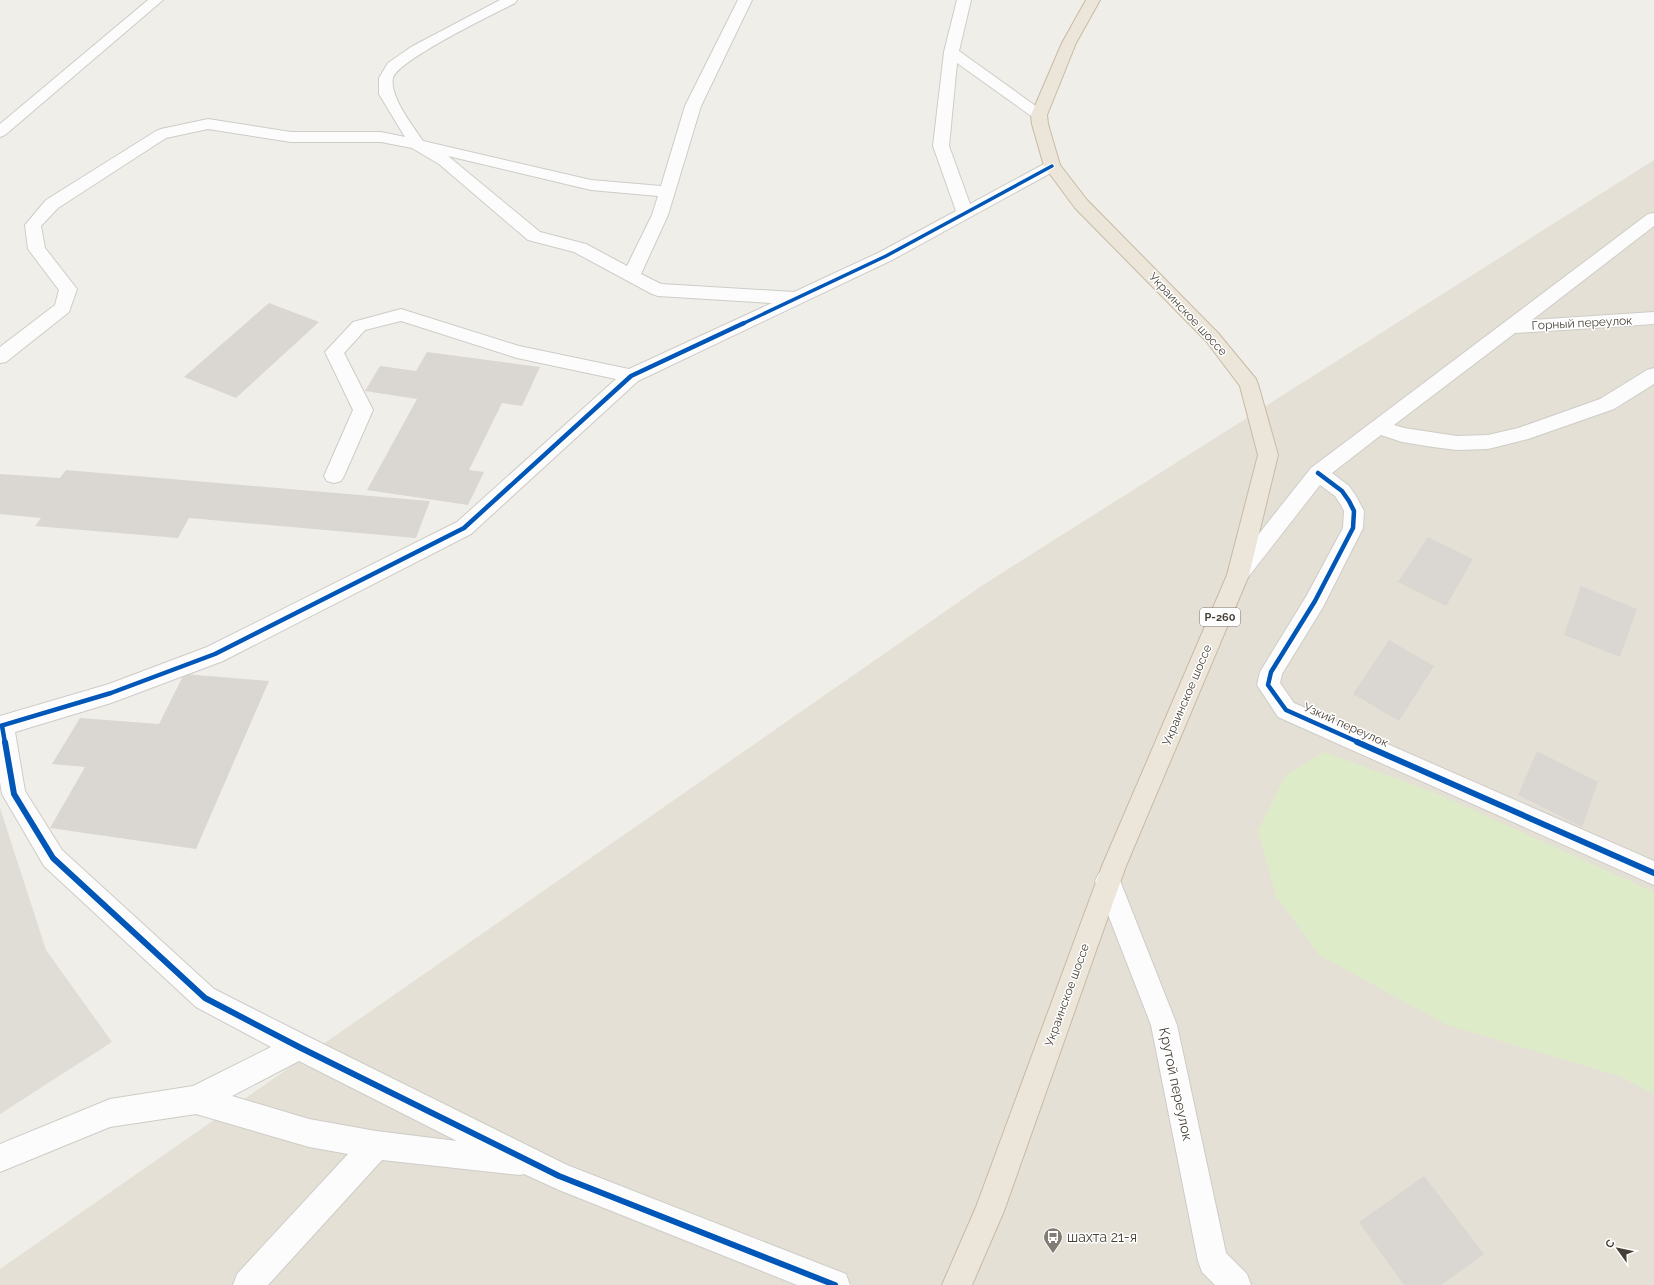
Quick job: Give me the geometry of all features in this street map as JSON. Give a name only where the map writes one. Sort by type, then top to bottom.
[{"type":"highway","points":[[1039,115],[1069,43],[1093,0]]},
{"type":"highway","name":"Украинское шоссе","points":[[957,1285],[989,1211],[1108,881],[1203,655],[1238,576],[1268,455],[1249,384],[1212,336],[1081,204],[1052,166],[1040,124],[1039,115]]},
{"type":"street","points":[[0,132],[156,0]]},
{"type":"street","points":[[510,0],[416,50],[393,66],[386,78],[388,94],[396,111],[417,144],[444,161],[534,236],[580,248],[658,290],[796,298]]},
{"type":"street","points":[[632,275],[660,215],[693,106],[745,0]]},
{"type":"street","points":[[964,0],[951,52],[941,146],[965,213]]},
{"type":"street","points":[[951,52],[1039,115]]},
{"type":"street","points":[[0,357],[63,308],[68,290],[37,249],[33,225],[52,204],[162,134],[208,124],[291,137],[381,137],[591,185],[666,192]]},
{"type":"street","points":[[835,1285],[558,1176],[299,1047],[205,998],[53,858],[14,794],[1,726],[111,693],[215,654],[464,528],[631,376],[886,256],[1052,166]]},
{"type":"street","points":[[1238,576],[1318,473],[1654,218]]},
{"type":"street","points":[[334,476],[363,410],[334,352],[359,326],[401,315],[517,352],[631,376]]},
{"type":"street","name":"Горный переулок","points":[[1511,327],[1654,318]]},
{"type":"street","points":[[1379,427],[1402,435],[1433,440],[1457,443],[1488,442],[1528,432],[1607,404],[1654,375]]},
{"type":"street","name":"Узкий переулок","points":[[1318,473],[1342,491],[1349,501],[1354,510],[1353,528],[1316,601],[1271,672],[1268,685],[1286,710],[1654,873]]},
{"type":"street","name":"Крутой переулок","points":[[1108,881],[1164,1025],[1213,1261],[1236,1285]]},
{"type":"street","points":[[0,1158],[110,1113],[196,1100],[299,1047]]},
{"type":"street","points":[[196,1100],[309,1133],[376,1146],[476,1158],[531,1162]]},
{"type":"street","points":[[248,1285],[376,1146]]},
{"type":"shaded area","points":[[1654,160],[1654,1285],[0,1285],[0,1269],[983,585]]},
{"type":"shaded area","points":[[0,808],[46,950],[112,1042],[0,1114]]},
{"type":"green space","points":[[1324,752],[1433,792],[1654,892],[1654,1094],[1619,1076],[1447,1025],[1319,955],[1276,896],[1258,831],[1285,776]]},
{"type":"building","points":[[269,303],[319,322],[236,398],[184,377]]},
{"type":"building","points":[[427,352],[540,367],[522,406],[502,403],[469,470],[484,472],[468,505],[367,490],[417,399],[365,391],[380,366],[416,371]]},
{"type":"building","points":[[66,470],[430,501],[416,538],[189,518],[178,538],[35,526],[41,518],[0,514],[0,474],[60,478]]},
{"type":"building","points":[[1428,537],[1473,559],[1446,606],[1398,582]]},
{"type":"building","points":[[1581,586],[1637,609],[1620,657],[1564,635]]},
{"type":"building","points":[[1389,640],[1434,666],[1399,721],[1353,694]]},
{"type":"building","points":[[184,674],[269,681],[196,849],[50,828],[85,767],[52,764],[80,718],[159,724]]},
{"type":"building","points":[[1537,751],[1598,782],[1582,827],[1518,795]]},
{"type":"building","points":[[1424,1176],[1484,1254],[1441,1285],[1404,1285],[1359,1222]]},
{"type":"cycle path","points":[[0,726],[111,693],[215,654],[464,528],[631,376],[886,256],[1052,166]]},
{"type":"cycle path","points":[[1318,473],[1342,491],[1349,501],[1354,511],[1353,528],[1315,601],[1271,672],[1268,685],[1286,710],[1654,873]]},
{"type":"cycle path","points":[[2,726],[14,794],[53,858],[205,998],[299,1047],[559,1176],[835,1285]]},
{"type":"place","name":"шахта 21-я","points":[[1053,1254]]}]
